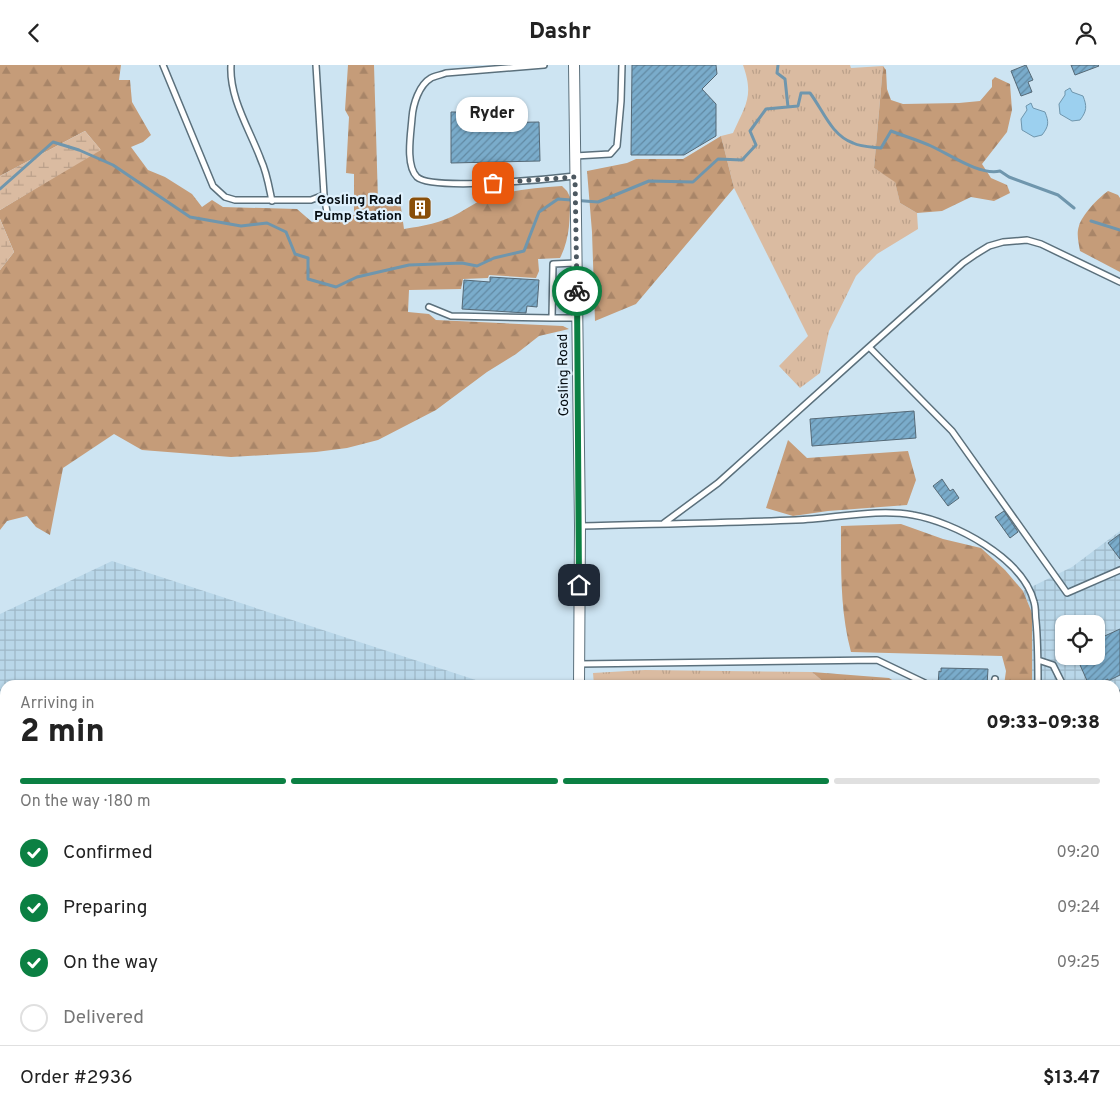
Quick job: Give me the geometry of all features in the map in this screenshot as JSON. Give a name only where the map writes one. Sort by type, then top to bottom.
[{"type":"street","name":"Gosling Road","points":[[574,65],[580,526],[579,680]]},
{"type":"lane","points":[[163,65],[213,187],[225,197],[235,200],[272,201],[311,200],[324,195]]},
{"type":"lane","points":[[231,65],[232,85],[262,162],[272,201]]},
{"type":"lane","points":[[316,65],[324,195],[328,212]]},
{"type":"lane","points":[[544,65],[446,73],[430,79],[419,91],[412,111],[411,167],[417,177],[427,182],[493,183],[575,177]]},
{"type":"lane","points":[[575,156],[610,154],[617,146],[622,65]]},
{"type":"lane","points":[[664,523],[718,483],[963,263],[989,247],[1003,242],[1027,240],[1040,244],[1120,282]]},
{"type":"lane","points":[[552,318],[552,264],[577,263]]},
{"type":"lane","points":[[429,307],[452,316],[577,318]]},
{"type":"lane","points":[[870,347],[952,431],[1067,593],[1120,570]]},
{"type":"lane","points":[[580,526],[798,520],[893,513],[935,520],[955,527],[996,553],[1019,575],[1028,587],[1034,602],[1038,680]]},
{"type":"lane","points":[[578,663],[877,660],[919,680]]},
{"type":"lane","points":[[1038,660],[1053,665],[1060,680]]},
{"type":"shaded area","points":[[1120,531],[1120,680],[1032,680],[1032,613],[1023,591],[1072,567]]},
{"type":"shaded area","points":[[112,561],[476,680],[0,680],[0,614]]},
{"type":"green space","points":[[0,65],[121,65],[119,80],[130,80],[132,102],[151,135],[143,142],[131,147],[148,170],[165,177],[192,194],[202,207],[212,200],[223,207],[297,209],[312,222],[337,214],[354,215],[354,174],[346,173],[349,117],[345,110],[348,65],[374,65],[378,201],[400,201],[404,229],[439,222],[486,198],[514,191],[562,186],[570,197],[569,228],[563,251],[560,258],[538,259],[539,271],[536,278],[489,275],[488,278],[463,279],[461,289],[409,290],[408,312],[429,314],[436,320],[563,326],[569,329],[539,336],[436,410],[378,440],[347,448],[316,452],[231,457],[142,450],[114,434],[63,468],[50,535],[36,527],[27,516],[7,521],[0,530],[0,270],[14,252],[0,219],[0,210],[100,149],[85,131],[0,176]]},
{"type":"green space","points":[[743,65],[850,65],[851,68],[883,66],[874,168],[895,181],[900,203],[917,213],[918,229],[877,254],[856,276],[829,331],[820,373],[800,388],[779,366],[808,336],[734,188],[721,136],[733,133],[745,107],[748,85]]},
{"type":"green space","points":[[883,66],[886,70],[887,89],[891,100],[903,104],[980,101],[992,87],[992,80],[995,77],[1010,84],[1012,110],[1007,132],[982,164],[991,178],[1007,185],[1010,193],[994,201],[971,197],[942,211],[917,213],[900,203],[895,182],[874,168]]},
{"type":"green space","points":[[85,131],[101,150],[0,210],[0,176]]},
{"type":"green space","points":[[721,136],[734,188],[636,304],[595,321],[592,232],[587,171],[627,163],[636,159],[683,159]]},
{"type":"green space","points":[[1108,191],[1118,195],[1120,198],[1120,272],[1080,251],[1078,242],[1078,229],[1083,217],[1095,202]]},
{"type":"green space","points":[[0,219],[14,252],[0,270]]},
{"type":"green space","points":[[788,440],[807,458],[908,451],[916,480],[907,505],[828,511],[793,516],[766,508]]},
{"type":"green space","points":[[901,524],[943,539],[981,548],[1005,570],[1023,591],[1032,613],[1032,680],[1005,680],[1006,671],[1002,656],[851,652],[843,605],[841,526]]},
{"type":"green space","points":[[645,670],[812,672],[821,680],[594,680],[593,673]]},
{"type":"green space","points":[[812,672],[889,678],[892,680],[821,680]]},
{"type":"water","points":[[1070,88],[1072,92],[1083,96],[1086,106],[1080,120],[1072,121],[1060,114],[1059,104],[1065,95],[1065,91]]},
{"type":"water","points":[[1031,103],[1033,108],[1045,112],[1048,121],[1042,135],[1034,137],[1022,130],[1021,119],[1027,110],[1026,106]]},
{"type":"building","points":[[632,65],[716,65],[717,74],[702,89],[716,104],[716,136],[684,155],[631,155]]},
{"type":"building","points":[[1026,65],[1033,80],[1028,82],[1032,92],[1021,96],[1011,71]]},
{"type":"building","points":[[1071,65],[1098,65],[1099,66],[1075,75]]},
{"type":"building","points":[[451,112],[481,112],[481,123],[539,122],[540,161],[451,163]]},
{"type":"building","name":"Gosling Road Pump Station","points":[[428,203],[429,211],[413,213],[412,205]]},
{"type":"building","points":[[490,277],[539,280],[537,307],[527,306],[526,313],[462,309],[464,280],[490,282]]},
{"type":"building","points":[[914,411],[916,438],[812,446],[810,419]]},
{"type":"building","points":[[942,479],[950,491],[953,489],[959,498],[948,506],[933,486]]},
{"type":"building","points":[[1004,511],[1018,532],[1010,538],[995,517]]},
{"type":"building","points":[[1120,534],[1120,559],[1108,543]]},
{"type":"building","points":[[1120,629],[1120,675],[1110,680],[1087,680],[1080,665],[1105,665],[1105,636]]},
{"type":"building","points":[[941,668],[988,669],[987,680],[938,680],[939,671],[941,672]]},
{"type":"waterway","points":[[778,65],[777,73],[785,79],[788,107]]},
{"type":"waterway","points":[[0,189],[53,142],[79,150],[113,165],[190,217],[241,226],[267,223],[286,232],[295,254],[308,258],[308,279],[336,287],[357,277],[409,265],[462,263],[477,266],[494,258],[524,251],[539,212],[558,199],[598,202],[649,181],[693,182],[718,159],[742,160],[756,145],[750,131],[766,109],[798,106],[801,93],[810,93],[833,128],[845,139],[853,143],[881,148],[891,131],[926,144],[974,167],[992,172],[1000,171],[1009,177],[1058,195],[1074,208]]},
{"type":"waterway","points":[[1091,221],[1120,230]]},
{"type":"way so far","points":[[493,183],[575,177],[577,291]]},
{"type":"place","name":"Ryder","points":[[493,183]]},
{"type":"place","name":"Gosling Road Pump Station","points":[[420,208]]},
{"type":"route","points":[[577,291],[579,585]]}]
